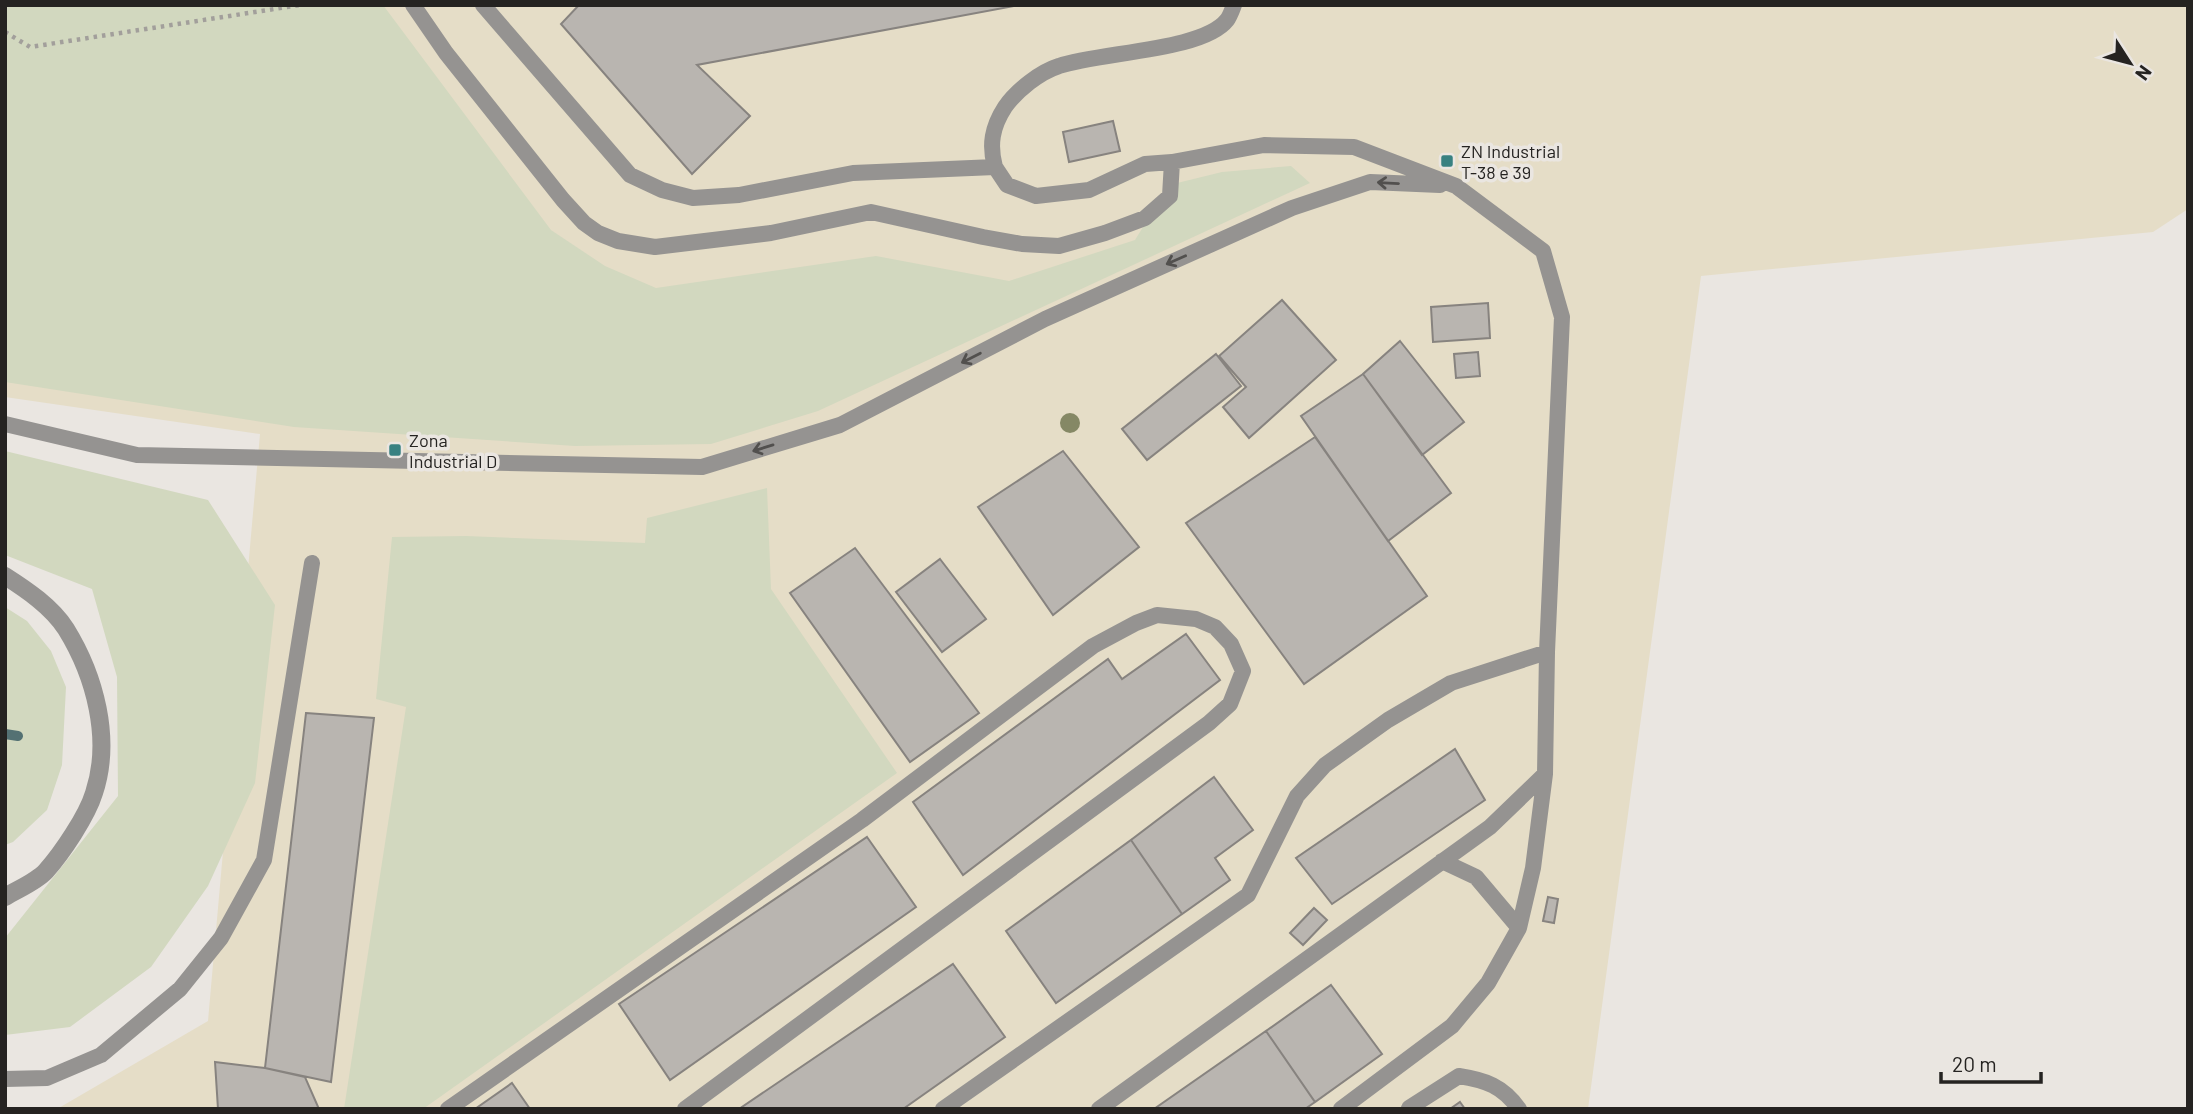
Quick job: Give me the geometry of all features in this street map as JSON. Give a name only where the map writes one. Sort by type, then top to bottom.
[{"type":"street","points":[[5,576],[30,591],[65,627],[93,683],[103,746],[94,794],[72,836],[44,873],[5,897]]},
{"type":"lane","points":[[413,5],[446,53],[563,200],[584,223],[598,233],[618,241],[655,247],[771,233],[871,212],[983,237],[1022,244],[1059,246],[1144,218],[1170,196],[1172,162]]},
{"type":"lane","points":[[484,5],[630,175],[662,190],[693,198],[739,195],[853,173],[995,167]]},
{"type":"lane","points":[[1234,5],[1228,19],[1212,32],[1188,40],[1058,66],[1016,92],[1000,116],[993,133],[991,151],[995,167],[1007,185],[1036,196],[1089,190],[1145,164],[1172,162],[1264,145],[1354,147],[1456,186],[1543,251],[1562,317],[1547,652],[1545,774],[1533,868],[1519,928],[1488,983],[1452,1026],[1341,1109]]},
{"type":"lane","points":[[5,424],[137,455],[702,467],[840,425],[1045,319],[1292,208],[1370,182],[1456,186]]},
{"type":"lane","points":[[5,1079],[47,1078],[101,1055],[180,989],[221,937],[264,860],[312,563]]},
{"type":"lane","points":[[447,1109],[862,820],[1093,646],[1157,615],[1195,619],[1215,627],[1231,644],[1243,671],[1230,704],[1209,723],[685,1109]]},
{"type":"lane","points":[[943,1109],[1248,895],[1297,796],[1325,765],[1388,720],[1451,683],[1547,652]]},
{"type":"lane","points":[[1099,1109],[1490,827],[1545,774]]},
{"type":"lane","points":[[1442,861],[1476,877],[1519,928]]},
{"type":"lane","points":[[1409,1108],[1459,1076],[1485,1080],[1511,1098],[1519,1109]]},
{"type":"path","points":[[5,32],[30,47],[300,5]]},
{"type":"shaded area","points":[[5,5],[2188,5],[2188,209],[2153,232],[1701,276],[1588,1109],[57,1109],[208,1021],[260,434],[5,397]]},
{"type":"green space","points":[[5,5],[383,5],[551,230],[605,266],[656,288],[876,256],[1009,281],[1135,240],[1169,185],[1222,172],[1291,166],[1310,183],[818,411],[711,444],[575,446],[294,427],[5,382]]},
{"type":"green space","points":[[5,451],[208,500],[275,605],[255,783],[208,886],[151,967],[70,1027],[5,1035],[5,938],[118,796],[117,677],[92,589],[5,555]]},
{"type":"green space","points":[[767,488],[771,589],[897,773],[423,1109],[344,1109],[406,707],[376,699],[392,537],[466,536],[645,543],[647,518]]},
{"type":"green space","points":[[5,607],[27,621],[51,651],[66,687],[62,765],[47,810],[13,842],[5,845]]},
{"type":"building","points":[[579,5],[1019,5],[697,65],[750,116],[692,174],[561,24]]},
{"type":"building","points":[[1113,121],[1120,151],[1069,162],[1063,132]]},
{"type":"building","points":[[1282,300],[1336,360],[1249,438],[1223,407],[1246,387],[1219,356]]},
{"type":"building","points":[[1488,303],[1490,338],[1433,342],[1431,307]]},
{"type":"building","points":[[1400,341],[1464,422],[1422,455],[1363,374]]},
{"type":"building","points":[[1478,352],[1480,376],[1456,378],[1454,354]]},
{"type":"building","points":[[1216,354],[1241,386],[1147,460],[1122,429]]},
{"type":"building","points":[[1363,374],[1451,493],[1388,541],[1301,416]]},
{"type":"building","points":[[1315,437],[1427,596],[1304,684],[1186,523]]},
{"type":"building","points":[[1063,451],[1139,547],[1053,615],[978,507]]},
{"type":"building","points":[[855,548],[979,713],[910,762],[790,593]]},
{"type":"building","points":[[940,559],[986,619],[942,652],[896,592]]},
{"type":"building","points":[[1186,634],[1220,680],[963,875],[913,802],[1108,659],[1122,679]]},
{"type":"building","points":[[306,713],[374,718],[331,1082],[265,1068]]},
{"type":"building","points":[[1455,749],[1485,800],[1332,904],[1296,858]]},
{"type":"building","points":[[1214,777],[1253,830],[1215,858],[1230,880],[1182,914],[1131,840]]},
{"type":"building","points":[[867,837],[916,907],[670,1080],[619,1004]]},
{"type":"building","points":[[1131,840],[1182,914],[1056,1003],[1006,931]]},
{"type":"building","points":[[1548,897],[1558,899],[1554,923],[1543,921]]},
{"type":"building","points":[[1314,908],[1327,920],[1303,945],[1290,933]]},
{"type":"building","points":[[953,964],[1005,1037],[903,1109],[739,1109]]},
{"type":"building","points":[[1331,985],[1382,1054],[1315,1102],[1266,1031]]},
{"type":"building","points":[[1266,1031],[1315,1102],[1305,1109],[1154,1109]]},
{"type":"building","points":[[215,1062],[265,1068],[305,1077],[319,1109],[218,1109]]},
{"type":"building","points":[[512,1083],[530,1109],[475,1109]]},
{"type":"building","points":[[1460,1102],[1465,1109],[1450,1109]]},
{"type":"waterway","points":[[5,734],[18,736]]},
{"type":"place","name":"ZN Industrial T-38 e 39","points":[[1447,161]]},
{"type":"place","name":"Zona Industrial D","points":[[395,450]]}]
